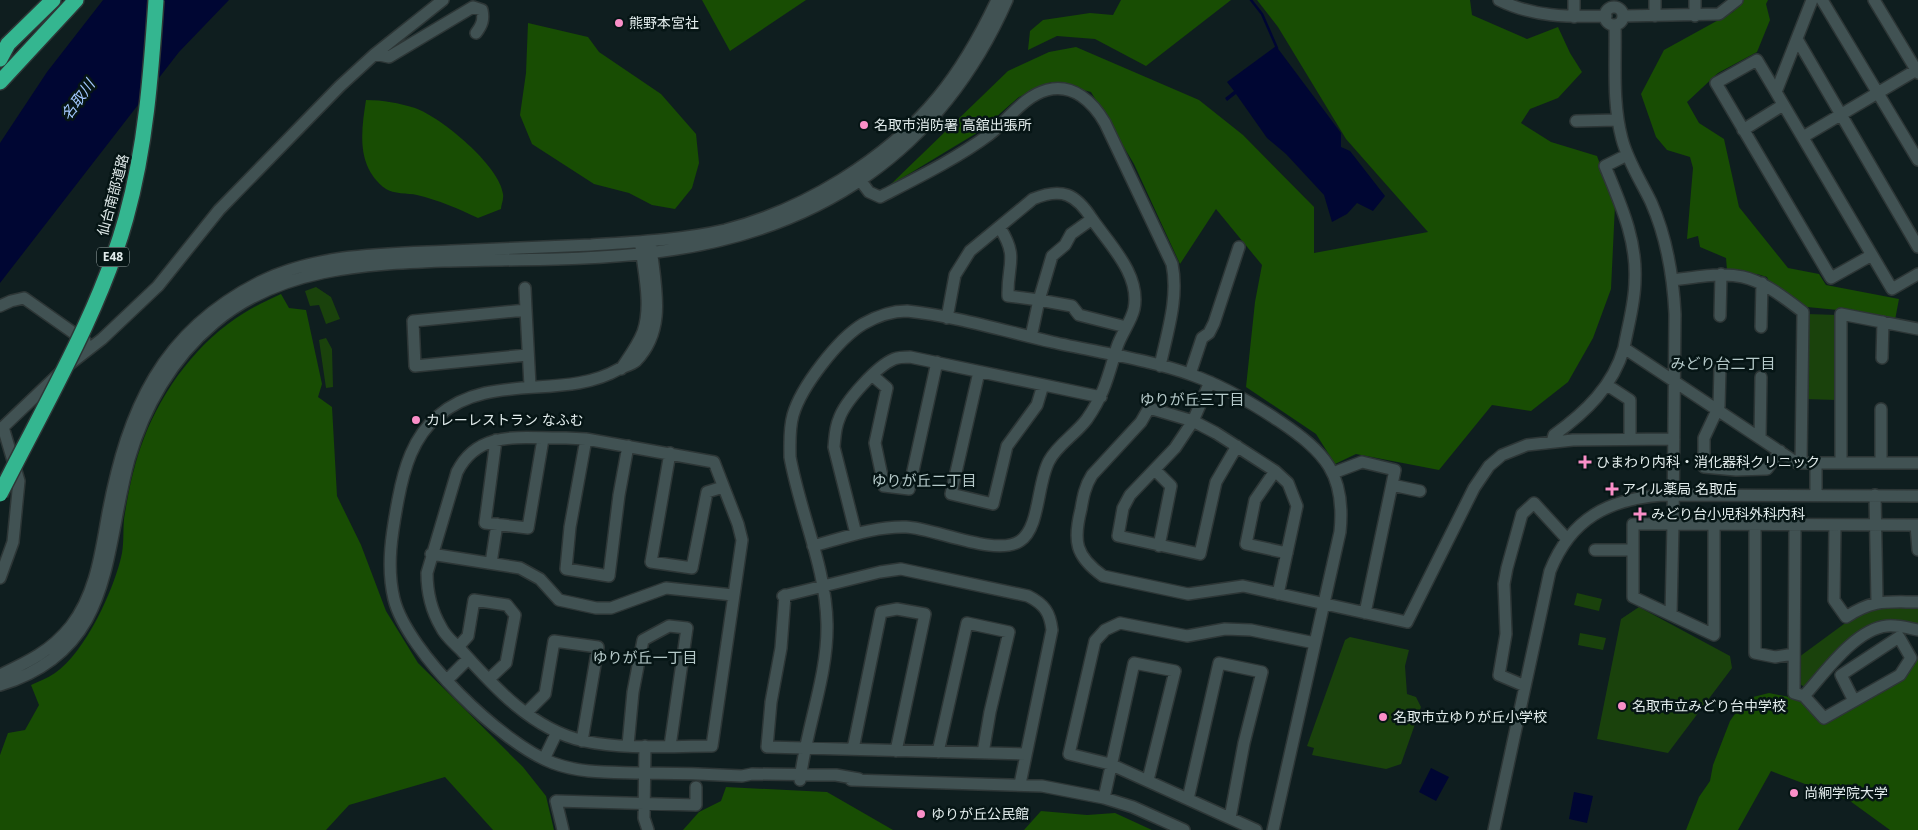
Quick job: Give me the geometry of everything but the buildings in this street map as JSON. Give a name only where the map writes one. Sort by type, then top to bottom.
[{"type":"highway","points":[[0,59],[8,44],[53,0]]},
{"type":"highway","points":[[0,82],[76,0]]},
{"type":"highway","name":"仙台南部道路","points":[[0,494],[82,330],[107,274],[126,219],[145,130],[156,0]]},
{"type":"street","points":[[0,578],[13,542],[19,481],[2,429],[66,367],[93,346],[158,286],[218,210],[285,140],[375,54],[443,0]]},
{"type":"street","points":[[0,675],[27,664],[46,652],[72,625],[82,608],[99,562],[123,446],[141,400],[155,375],[180,342],[207,316],[234,297],[263,281],[296,269],[340,259],[392,254],[645,241],[708,233],[758,219],[858,177],[938,98],[968,55],[997,0]]},
{"type":"street","points":[[0,685],[15,681],[50,661],[76,636],[87,621],[102,586],[129,459],[144,418],[160,387],[182,355],[215,322],[240,304],[267,289],[298,278],[362,266],[404,262],[647,253],[724,240],[799,216],[909,143],[948,100],[979,55],[1007,0]]},
{"type":"street","points":[[1499,0],[1513,7],[1553,16],[1606,16]]},
{"type":"street","points":[[1533,0],[1533,12]]},
{"type":"street","points":[[1574,0],[1574,17]]},
{"type":"street","points":[[1655,0],[1655,16]]},
{"type":"street","points":[[1695,0],[1695,16]]},
{"type":"street","points":[[1624,16],[1720,14],[1737,0]]},
{"type":"street","points":[[1776,92],[1812,0]]},
{"type":"street","points":[[1822,0],[1918,160]]},
{"type":"street","points":[[1803,137],[1917,71],[1874,0]]},
{"type":"street","points":[[1614,4],[1621,10],[1624,16],[1621,22],[1615,25],[1608,22],[1606,16],[1614,4]]},
{"type":"street","points":[[375,54],[390,57],[473,7],[482,10],[483,16],[482,26],[476,33]]},
{"type":"street","points":[[1615,25],[1617,120],[1627,155],[1658,220],[1669,255],[1673,280],[1675,381],[1671,614]]},
{"type":"street","points":[[1797,39],[1918,247]]},
{"type":"street","points":[[1872,255],[1831,278],[1716,83],[1757,60],[1803,137],[1892,289],[1918,274]]},
{"type":"street","points":[[858,177],[869,192],[880,197],[950,160],[990,134],[1030,97],[1048,90],[1065,89],[1084,96],[1096,106],[1105,123],[1172,264],[1176,282],[1174,300],[1160,366]]},
{"type":"street","points":[[1743,130],[1783,105]]},
{"type":"street","points":[[1576,121],[1617,120]]},
{"type":"street","points":[[1552,442],[1554,435],[1580,416],[1607,385],[1624,348],[1636,280],[1634,248],[1628,222],[1605,166],[1627,155]]},
{"type":"street","points":[[813,546],[856,534],[907,527],[999,547],[1020,541],[1032,527],[1042,481],[1049,460],[1086,421],[1101,397],[1114,356],[1134,310],[1135,299],[1127,268],[1085,207],[1072,196],[1060,192],[1045,194],[1033,199],[970,251],[961,263],[956,276],[947,318]]},
{"type":"street","points":[[1031,338],[1039,300],[1043,293],[1052,256],[1065,245],[1071,234],[1092,219]]},
{"type":"street","points":[[1000,228],[1010,244],[1012,257],[1008,296],[1072,306],[1079,315],[1126,327]]},
{"type":"street","points":[[645,241],[657,307],[655,327],[643,353],[634,363],[595,381],[485,392],[458,402],[448,408],[428,426],[409,457],[403,476],[390,555],[394,598],[410,636],[424,655],[500,732],[524,750],[544,760],[590,772],[752,774],[1020,784],[1080,792],[1104,798],[1133,807],[1184,830]]},
{"type":"street","points":[[1190,374],[1202,338],[1209,333],[1214,323],[1239,247]]},
{"type":"street","points":[[1673,280],[1720,274],[1741,275],[1762,283],[1803,312],[1801,463]]},
{"type":"street","points":[[1720,274],[1720,316]]},
{"type":"street","points":[[1761,327],[1762,283]]},
{"type":"street","points":[[525,288],[530,386]]},
{"type":"street","points":[[0,306],[24,298],[93,346]]},
{"type":"street","points":[[526,310],[413,321],[415,366],[527,355]]},
{"type":"street","points":[[800,777],[826,648],[827,616],[813,546],[790,457],[791,428],[801,395],[845,340],[862,325],[874,318],[893,312],[907,311],[947,318],[1190,374],[1235,394],[1301,436],[1318,451],[1333,473],[1342,508],[1340,532],[1273,830]]},
{"type":"street","points":[[1841,464],[1841,314],[1918,329]]},
{"type":"street","points":[[1882,358],[1883,322]]},
{"type":"street","points":[[1624,348],[1801,463],[1918,463]]},
{"type":"street","points":[[856,534],[834,447],[835,432],[839,418],[850,400],[880,367],[895,358],[910,357],[937,362],[1101,397]]},
{"type":"street","points":[[872,376],[886,388],[875,443],[884,486],[909,489],[937,362]]},
{"type":"street","points":[[1720,368],[1717,410],[1704,438],[1704,467],[1736,470],[1767,469],[1780,451]]},
{"type":"street","points":[[979,372],[951,494],[993,504],[1007,446],[1037,405],[1043,386]]},
{"type":"street","points":[[1760,377],[1760,438]]},
{"type":"street","points":[[1210,382],[1193,421],[1175,448],[1130,495],[1123,508],[1118,536],[1200,554],[1216,482],[1237,446]]},
{"type":"street","points":[[1607,385],[1630,400],[1630,438]]},
{"type":"street","points":[[1278,594],[1297,506],[1288,483],[1275,470],[1193,421],[1149,408],[1142,422],[1092,475],[1086,485],[1075,538],[1080,554],[1104,576],[1177,593],[1199,594],[1243,586],[1278,594],[1324,603],[1407,622],[1474,488],[1489,466],[1513,449],[1552,442],[1630,438],[1674,439]]},
{"type":"street","points":[[1881,409],[1881,464]]},
{"type":"street","points":[[496,440],[485,523],[528,528],[542,439]]},
{"type":"street","points":[[542,439],[586,439],[714,462],[738,524],[742,540],[712,746],[645,746],[582,741],[557,732],[526,713],[468,659],[442,629],[432,610],[427,590],[426,573],[457,472],[463,460],[473,449],[496,440],[542,439]]},
{"type":"street","points":[[586,439],[570,527],[566,569],[609,576],[619,495],[628,446]]},
{"type":"street","points":[[670,453],[651,562],[692,568],[707,492],[723,487]]},
{"type":"street","points":[[1333,473],[1362,462],[1395,470],[1365,613]]},
{"type":"street","points":[[1816,463],[1816,494]]},
{"type":"street","points":[[1155,470],[1171,486],[1159,546]]},
{"type":"street","points":[[1275,470],[1256,500],[1246,544],[1287,553]]},
{"type":"street","points":[[1392,485],[1420,491]]},
{"type":"street","points":[[1494,830],[1550,571],[1568,539],[1594,514],[1621,501],[1635,498],[1816,494],[1918,496]]},
{"type":"street","points":[[1875,496],[1877,602]]},
{"type":"street","points":[[1525,686],[1499,675],[1506,634],[1504,584],[1522,514],[1534,503],[1568,539]]},
{"type":"street","points":[[491,563],[497,524]]},
{"type":"street","points":[[1714,525],[1714,635],[1633,597],[1633,524],[1917,525],[1918,550]]},
{"type":"street","points":[[1755,525],[1755,653],[1775,657],[1794,654]]},
{"type":"street","points":[[1795,525],[1794,693],[1804,696],[1824,718],[1900,675],[1911,658],[1899,637],[1841,676],[1854,701]]},
{"type":"street","points":[[1835,525],[1834,600],[1846,617],[1860,608],[1877,602],[1918,602]]},
{"type":"street","points":[[1595,550],[1633,550]]},
{"type":"street","points":[[431,554],[520,568],[531,572],[559,600],[596,608],[611,608],[666,588],[733,595]]},
{"type":"street","points":[[1020,784],[1052,630],[1051,617],[1042,603],[1028,596],[901,569],[880,572],[784,596],[781,648],[770,702],[767,747],[1025,754]]},
{"type":"street","points":[[458,647],[468,636],[474,600],[507,605],[515,615],[506,663],[490,679]]},
{"type":"street","points":[[853,749],[881,612],[897,609],[926,614],[896,751]]},
{"type":"street","points":[[938,752],[967,623],[1009,632],[990,712],[983,752]]},
{"type":"street","points":[[1256,830],[1110,764],[1069,754],[1095,641],[1105,630],[1120,623],[1187,636],[1225,629],[1251,630],[1315,643]]},
{"type":"street","points":[[628,745],[633,692],[643,640],[669,626],[687,628],[670,746]]},
{"type":"street","points":[[1804,696],[1852,642],[1885,626],[1901,626],[1918,630]]},
{"type":"street","points":[[526,713],[545,694],[554,641],[598,648],[582,741]]},
{"type":"street","points":[[447,680],[468,659]]},
{"type":"street","points":[[1104,798],[1110,764],[1134,663],[1175,671],[1148,780]]},
{"type":"street","points":[[1188,799],[1219,663],[1262,672],[1244,743],[1230,818]]},
{"type":"street","points":[[544,760],[557,732]]},
{"type":"street","points":[[645,746],[644,818],[648,830]]},
{"type":"street","points":[[563,830],[556,801],[696,806],[696,787]]},
{"type":"green space","points":[[702,0],[806,0],[730,51]]},
{"type":"green space","points":[[1121,0],[1231,0],[1146,66],[1095,39],[1057,36],[1028,50],[1030,31],[1043,20],[1090,13],[1113,15]]},
{"type":"green space","points":[[1257,0],[1470,0],[1472,15],[1527,39],[1558,27],[1570,53],[1582,72],[1558,98],[1530,109],[1521,123],[1551,142],[1597,156],[1615,205],[1611,289],[1593,338],[1568,382],[1531,411],[1492,405],[1439,470],[1356,454],[1335,464],[1316,434],[1246,387],[1255,302],[1262,265],[1216,209],[1180,264],[1134,164],[1091,92],[1051,82],[1019,97],[980,131],[889,186],[1008,71],[1049,52],[1076,47],[1199,100],[1243,135],[1314,207],[1314,253],[1428,232],[1346,139],[1278,27]]},
{"type":"green space","points":[[1742,0],[1768,0],[1766,4],[1770,20],[1757,52],[1718,73],[1687,102],[1699,123],[1724,139],[1739,207],[1788,268],[1819,274],[1826,285],[1899,299],[1895,320],[1838,310],[1807,307],[1769,282],[1767,277],[1757,274],[1754,276],[1737,269],[1727,270],[1726,258],[1700,247],[1698,236],[1687,239],[1693,168],[1690,157],[1667,150],[1656,137],[1641,94],[1664,50],[1733,12]]},
{"type":"green space","points":[[528,23],[588,37],[599,52],[661,94],[696,134],[699,163],[692,188],[675,209],[652,205],[629,193],[594,184],[532,144],[520,115],[526,73]]},
{"type":"green space","points":[[366,100],[391,102],[415,108],[439,121],[468,144],[492,170],[499,183],[503,196],[501,209],[478,218],[433,199],[386,189],[376,180],[365,160],[362,136]]},
{"type":"green space","points":[[316,287],[331,297],[340,319],[326,324],[319,305],[310,306],[305,291]]},
{"type":"green space","points":[[281,294],[289,308],[306,310],[322,384],[318,397],[332,407],[337,496],[361,545],[386,611],[418,663],[523,767],[546,796],[554,830],[493,830],[445,777],[349,805],[326,830],[0,830],[0,755],[8,733],[25,730],[39,705],[31,685],[52,675],[66,664],[88,635],[106,601],[122,553],[124,519],[134,468],[144,438],[161,402],[184,368],[212,337],[244,313]]},
{"type":"green space","points":[[1807,314],[1838,315],[1837,400],[1804,399]]},
{"type":"green space","points":[[326,338],[332,349],[333,387],[326,388],[319,340]]},
{"type":"green space","points":[[1577,593],[1602,599],[1599,611],[1574,605]]},
{"type":"green space","points":[[1881,606],[1918,606],[1918,627],[1884,623],[1808,689],[1798,683],[1799,657],[1863,610]]},
{"type":"green space","points":[[1639,607],[1730,656],[1732,668],[1668,753],[1597,739],[1621,619]]},
{"type":"green space","points":[[1580,633],[1606,638],[1603,650],[1578,645]]},
{"type":"green space","points":[[1350,637],[1409,650],[1405,666],[1407,694],[1416,697],[1421,707],[1401,764],[1386,769],[1312,755],[1314,748],[1307,746],[1345,640]]},
{"type":"green space","points":[[1918,657],[1918,830],[1890,830],[1850,801],[1771,771],[1738,830],[1686,830],[1699,797],[1710,781],[1713,765],[1730,721],[1741,705],[1753,697],[1769,693],[1804,700],[1822,723],[1900,681]]},
{"type":"green space","points":[[726,787],[827,792],[893,830],[683,830],[699,812],[721,801]]},
{"type":"green space","points":[[1041,811],[1087,815],[1115,813],[1152,830],[1024,830]]},
{"type":"water","name":"名取川","points":[[103,0],[229,0],[179,52],[0,283],[0,143],[47,72]]},
{"type":"water","points":[[1276,46],[1341,133],[1341,147],[1350,151],[1385,196],[1373,211],[1357,203],[1347,214],[1332,222],[1324,195],[1286,154],[1267,138],[1236,94],[1227,101],[1225,98],[1234,91],[1227,82]]},
{"type":"water","points":[[1431,768],[1449,777],[1436,801],[1419,792]]},
{"type":"water","points":[[1574,792],[1593,796],[1587,823],[1569,819]]},
{"type":"waterway","points":[[1251,0],[1262,14],[1277,48]]},
{"type":"place","name":"熊野本宮社","points":[[619,23]]},
{"type":"place","name":"名取市消防署 高舘出張所","points":[[864,125]]},
{"type":"place","name":"カレーレストラン なふむ","points":[[416,420]]},
{"type":"place","name":"ひまわり内科・消化器科クリニック","points":[[1585,462]]},
{"type":"place","name":"アイル薬局 名取店","points":[[1612,489]]},
{"type":"place","name":"みどり台小児科外科内科","points":[[1640,514]]},
{"type":"place","name":"名取市立みどり台中学校","points":[[1622,706]]},
{"type":"place","name":"名取市立ゆりが丘小学校","points":[[1383,717]]},
{"type":"place","name":"尚絅学院大学","points":[[1794,793]]},
{"type":"place","name":"ゆりが丘公民館","points":[[921,814]]},
{"type":"district","name":"みどり台二丁目","points":[[1723,364]]},
{"type":"district","name":"ゆりが丘三丁目","points":[[1192,400]]},
{"type":"district","name":"ゆりが丘二丁目","points":[[924,481]]},
{"type":"district","name":"ゆりが丘一丁目","points":[[645,658]]}]
